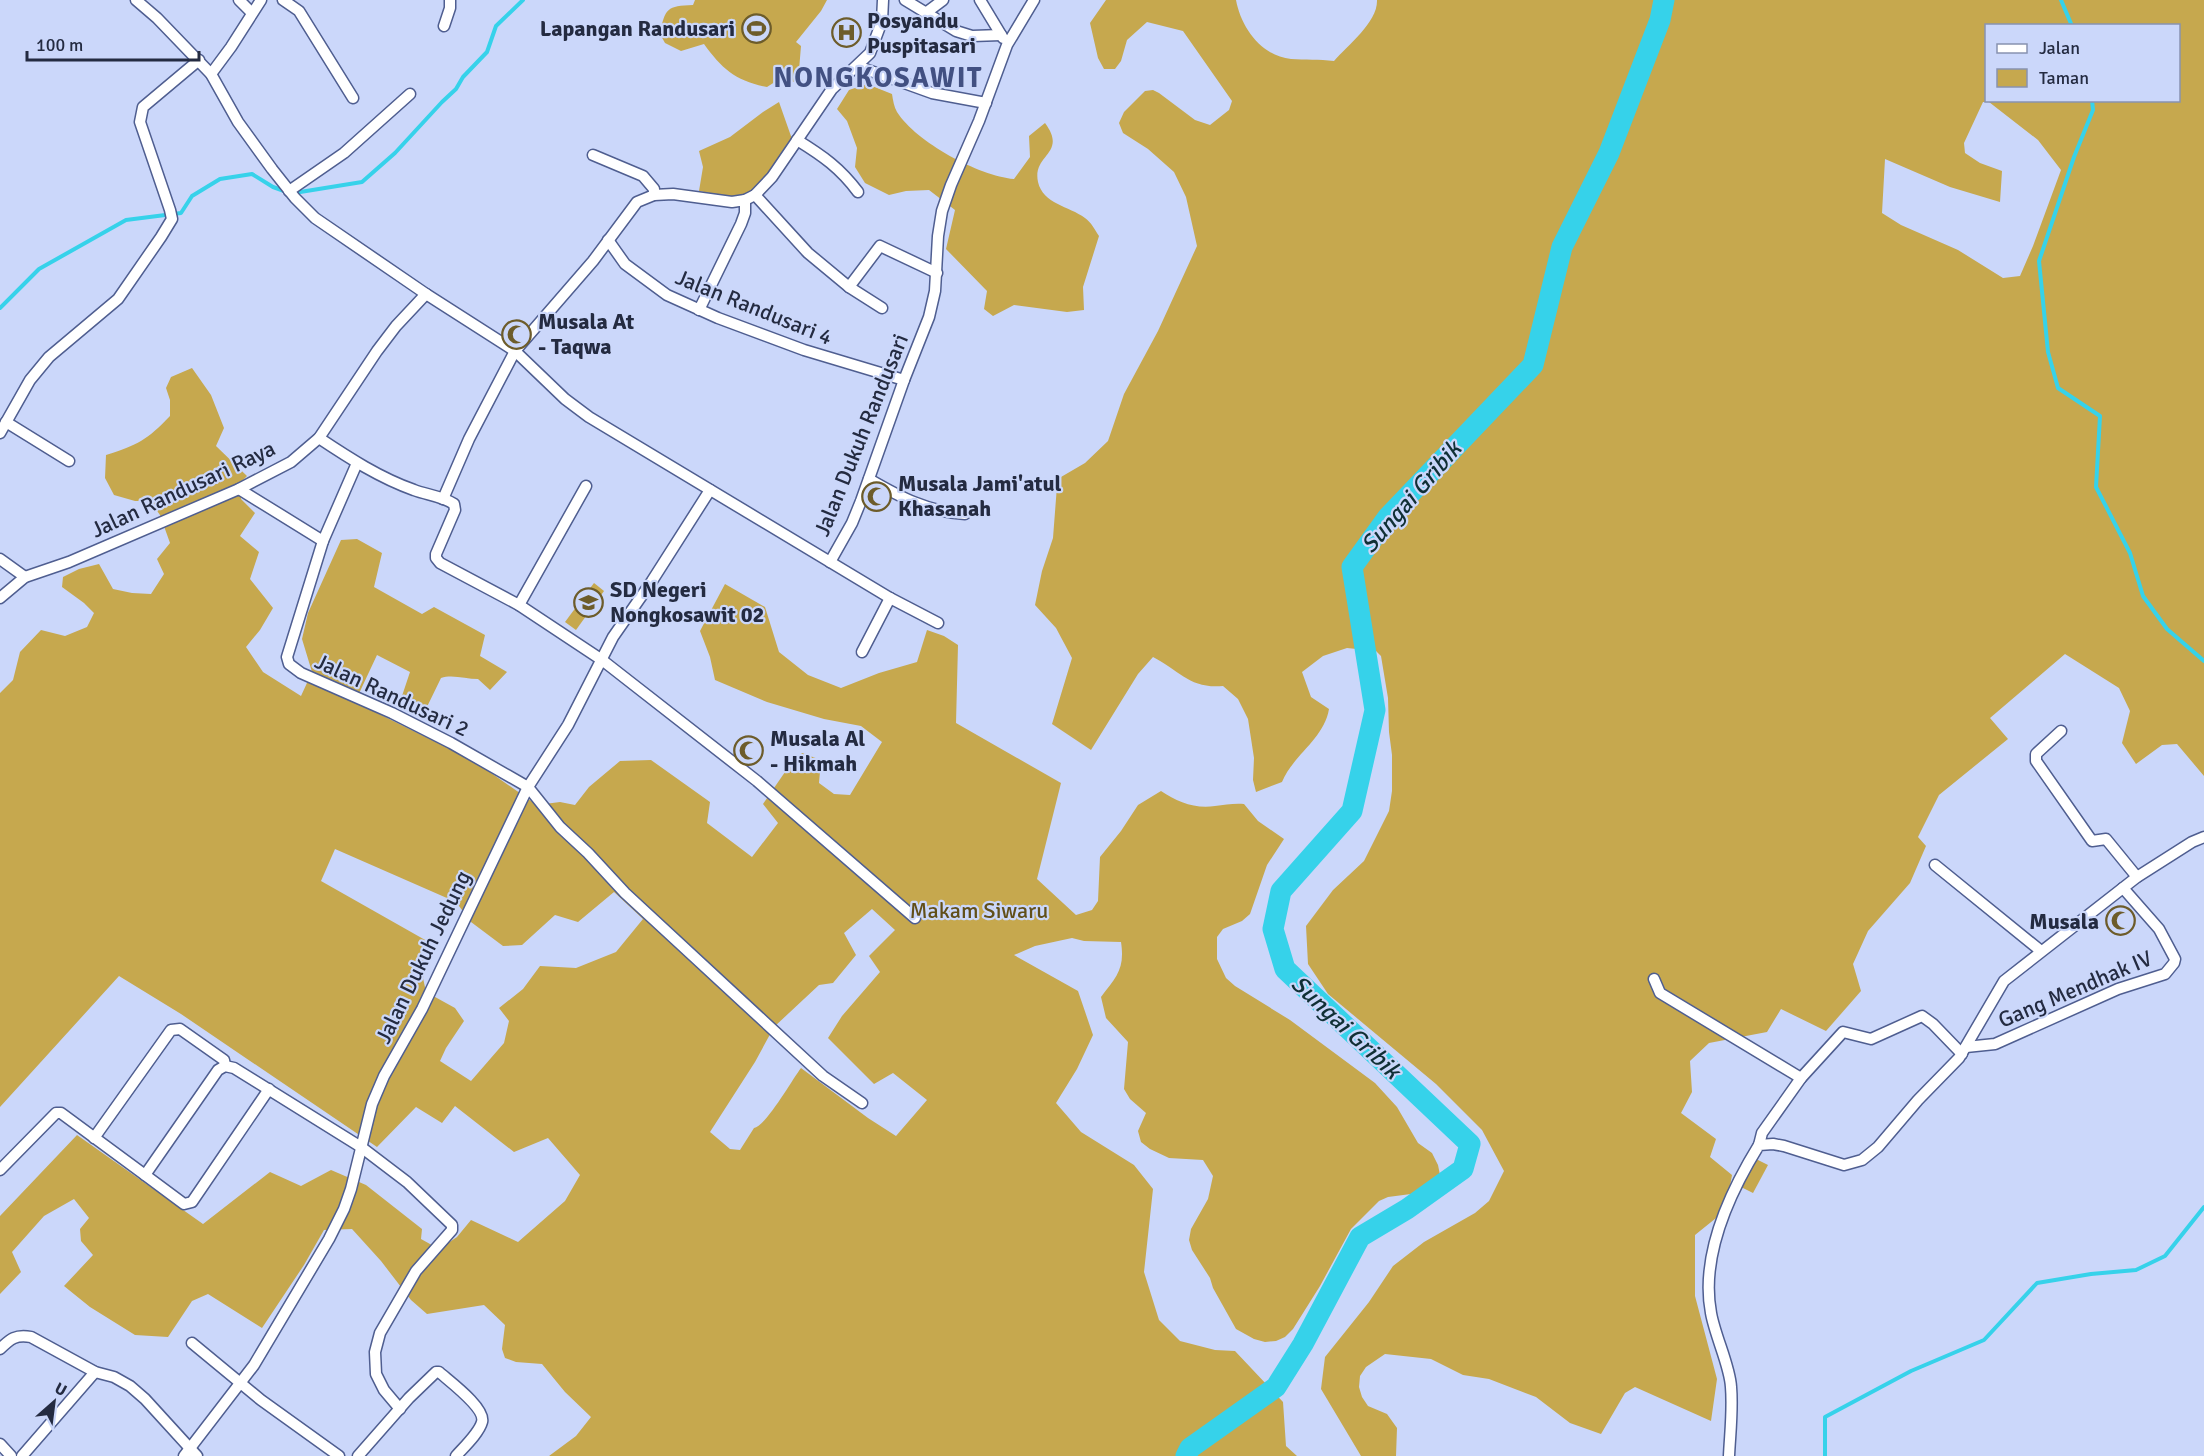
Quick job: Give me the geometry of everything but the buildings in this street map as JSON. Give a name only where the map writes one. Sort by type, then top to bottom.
[{"type":"street","points":[[239,0],[252,13]]},
{"type":"street","points":[[211,74],[261,0]]},
{"type":"street","points":[[283,0],[299,11],[353,98]]},
{"type":"street","points":[[444,26],[450,0]]},
{"type":"street","points":[[699,310],[741,224],[750,198],[772,177],[832,90],[865,59],[874,44],[882,21],[883,0]]},
{"type":"street","points":[[905,0],[927,12],[945,26],[972,36],[1001,35]]},
{"type":"street","points":[[927,12],[943,0]]},
{"type":"street","points":[[980,0],[1007,45]]},
{"type":"street","name":"Jalan Dukuh Randusari","points":[[140,1],[211,74],[238,122],[290,193],[315,218],[426,294],[515,351],[580,411],[830,562],[852,523],[929,317],[935,291],[938,236],[942,211],[951,184],[986,103],[1007,45],[1034,0]]},
{"type":"street","points":[[0,433],[30,380],[49,357],[118,299],[161,237],[171,214],[140,122],[140,115],[143,107],[199,60]]},
{"type":"street","points":[[856,66],[932,93],[986,103]]},
{"type":"street","points":[[290,193],[344,153],[410,94]]},
{"type":"street","points":[[797,140],[830,161],[844,173],[858,192]]},
{"type":"street","points":[[593,155],[643,176],[654,189],[654,195]]},
{"type":"street","points":[[442,499],[469,438],[515,351],[558,304],[637,202],[654,195],[673,194],[732,202],[750,198]]},
{"type":"street","points":[[750,198],[808,253],[849,287],[882,308]]},
{"type":"street","name":"Jalan Randusari 4","points":[[608,240],[625,264],[667,295],[699,310],[804,350],[904,380]]},
{"type":"street","points":[[849,287],[880,246],[937,273]]},
{"type":"street","name":"Jalan Randusari Raya","points":[[0,598],[25,577],[90,553],[239,489],[291,462],[319,438],[377,351],[396,326],[426,294]]},
{"type":"street","points":[[6,422],[69,461]]},
{"type":"street","points":[[319,438],[357,463],[413,490],[453,504],[455,510],[436,554],[437,561],[519,605],[602,660],[757,781],[915,918]]},
{"type":"street","name":"Jalan Randusari 2","points":[[357,463],[323,542],[287,657],[290,664],[301,673],[392,713],[452,743],[528,787]]},
{"type":"street","points":[[869,479],[922,507],[965,514]]},
{"type":"street","points":[[519,605],[586,486]]},
{"type":"street","points":[[239,489],[323,542]]},
{"type":"street","name":"Jalan Dukuh Jedung","points":[[0,1349],[11,1338],[31,1337],[95,1372],[114,1377],[130,1386],[145,1399],[190,1454],[269,1342],[329,1239],[351,1189],[372,1104],[384,1076],[422,1009],[528,787],[568,725],[613,637],[710,490]]},
{"type":"street","points":[[0,560],[25,577]]},
{"type":"street","points":[[830,562],[890,598],[938,622]]},
{"type":"street","points":[[862,652],[890,598]]},
{"type":"street","points":[[2061,731],[2036,754],[2036,761],[2092,841],[2100,838],[2108,840],[2138,878]]},
{"type":"street","points":[[528,787],[560,827],[625,893],[823,1076],[862,1103]]},
{"type":"street","points":[[1759,1145],[1784,1146],[1844,1166],[1855,1164],[1878,1147],[1964,1051],[2004,981],[2123,888],[2192,842],[2204,837]]},
{"type":"street","points":[[1935,865],[2042,951]]},
{"type":"street","name":"Gang Mendhak IV","points":[[1964,1051],[1995,1044],[2118,989],[2165,974],[2170,969],[2175,959],[2160,929],[2123,888]]},
{"type":"street","points":[[1654,979],[1660,993],[1801,1078]]},
{"type":"street","points":[[1729,1456],[1731,1386],[1710,1311],[1709,1277],[1713,1248],[1730,1201],[1759,1145],[1762,1133],[1801,1078],[1843,1032],[1871,1039],[1922,1016],[1964,1051]]},
{"type":"street","points":[[94,1138],[171,1030],[180,1029],[189,1034],[224,1060],[225,1066]]},
{"type":"street","points":[[145,1175],[218,1070],[225,1066],[234,1068],[361,1147],[407,1182],[453,1228],[416,1270],[380,1333],[375,1352],[376,1374],[384,1390],[400,1409]]},
{"type":"street","points":[[0,1170],[56,1113],[61,1113],[184,1204],[192,1202],[269,1089]]},
{"type":"street","points":[[192,1343],[239,1383],[339,1456]]},
{"type":"street","points":[[22,1456],[95,1372]]},
{"type":"street","points":[[358,1456],[433,1373],[439,1372],[482,1414],[483,1419],[478,1428],[456,1456]]},
{"type":"street","points":[[0,1444],[11,1456]]},
{"type":"green space","name":"Lapangan Randusari","points":[[695,0],[827,0],[796,42],[801,46],[799,70],[804,85],[781,78],[767,87],[756,84],[731,73],[704,44],[681,51],[665,43],[660,34],[666,14],[678,6],[693,5]]},
{"type":"green space","points":[[1106,0],[1236,0],[1242,20],[1248,30],[1270,52],[1291,59],[1334,61],[1368,25],[1373,17],[1377,0],[2204,0],[2204,776],[2177,744],[2162,745],[2136,764],[2122,743],[2130,711],[2119,688],[2065,654],[1990,718],[2008,739],[1939,795],[1918,837],[1926,846],[1910,883],[1868,931],[1853,964],[1861,991],[1826,1031],[1781,1009],[1767,1032],[1709,1043],[1690,1061],[1692,1092],[1681,1113],[1716,1139],[1710,1157],[1732,1175],[1726,1210],[1695,1235],[1695,1296],[1717,1379],[1711,1421],[1635,1387],[1625,1393],[1601,1434],[1570,1423],[1536,1397],[1489,1379],[1463,1375],[1431,1359],[1385,1354],[1366,1367],[1360,1376],[1359,1387],[1368,1406],[1387,1414],[1397,1428],[1396,1456],[1361,1456],[1321,1389],[1325,1357],[1369,1302],[1393,1266],[1424,1242],[1475,1213],[1489,1201],[1504,1171],[1482,1130],[1436,1084],[1328,994],[1308,964],[1306,926],[1333,890],[1364,861],[1389,811],[1392,791],[1392,755],[1388,698],[1381,656],[1376,651],[1347,648],[1323,656],[1302,672],[1311,697],[1329,709],[1326,720],[1315,738],[1293,763],[1282,782],[1256,792],[1248,719],[1238,699],[1223,686],[1193,682],[1153,657],[1138,674],[1091,750],[1052,724],[1072,658],[1056,628],[1035,605],[1042,571],[1053,538],[1057,486],[1061,477],[1085,463],[1108,441],[1124,394],[1158,331],[1197,246],[1186,197],[1174,172],[1148,149],[1123,133],[1119,123],[1124,112],[1145,91],[1153,90],[1159,93],[1195,120],[1210,125],[1229,110],[1232,101],[1183,31],[1147,22],[1127,40],[1121,61],[1115,69],[1104,69],[1098,58],[1090,23]],"holes":[[[1985,24],[2180,24],[2180,102],[1989,102],[2038,140],[2061,170],[2020,276],[2003,278],[1958,250],[1901,225],[1882,213],[1885,159],[1950,187],[2000,202],[2002,171],[1980,163],[1965,153],[1964,143],[1985,102]]]},
{"type":"green space","points":[[867,84],[892,94],[896,110],[906,123],[933,146],[967,164],[1000,176],[1014,179],[1030,157],[1029,136],[1045,123],[1053,141],[1038,173],[1041,189],[1051,200],[1087,220],[1099,236],[1083,287],[1084,310],[1067,312],[1014,305],[993,316],[984,309],[987,291],[946,249],[955,210],[929,190],[906,191],[889,195],[865,183],[855,167],[857,148],[847,121],[837,109],[849,90]]},
{"type":"green space","points":[[779,102],[792,139],[761,183],[753,191],[738,198],[699,191],[703,167],[699,151],[730,137]]},
{"type":"green space","name":"Makam Siwaru","points":[[192,368],[211,395],[224,428],[216,446],[247,476],[241,482],[241,499],[255,513],[240,536],[259,552],[250,579],[273,608],[260,630],[246,647],[263,672],[301,696],[312,672],[302,639],[308,613],[341,540],[357,539],[382,553],[374,587],[422,614],[434,607],[485,635],[480,656],[507,672],[490,690],[478,679],[441,678],[424,713],[400,702],[410,672],[377,655],[355,702],[474,761],[537,805],[560,802],[575,805],[589,787],[620,761],[651,760],[710,802],[707,823],[752,857],[778,823],[763,804],[785,772],[802,753],[821,760],[819,783],[834,794],[850,795],[882,742],[861,726],[824,719],[767,702],[715,680],[710,657],[700,631],[725,584],[765,607],[779,652],[808,675],[841,688],[879,673],[917,662],[927,630],[944,636],[958,645],[956,723],[1061,783],[1037,879],[1076,915],[1092,910],[1098,901],[1100,857],[1138,805],[1161,791],[1193,805],[1208,807],[1244,804],[1258,821],[1284,839],[1267,865],[1250,914],[1242,921],[1223,929],[1217,937],[1217,959],[1226,978],[1235,986],[1290,1020],[1375,1083],[1397,1107],[1418,1143],[1432,1153],[1440,1175],[1433,1183],[1411,1194],[1388,1197],[1379,1201],[1351,1229],[1293,1329],[1285,1337],[1276,1341],[1265,1342],[1254,1339],[1236,1329],[1213,1288],[1210,1278],[1192,1250],[1189,1240],[1191,1229],[1208,1199],[1213,1176],[1203,1160],[1169,1158],[1141,1142],[1138,1131],[1146,1113],[1130,1099],[1124,1089],[1128,1042],[1106,1018],[1101,997],[1121,966],[1121,942],[1084,941],[1072,938],[1035,946],[1014,955],[1078,991],[1093,1035],[1077,1069],[1056,1103],[1081,1132],[1134,1165],[1153,1189],[1144,1272],[1159,1320],[1180,1341],[1215,1350],[1235,1351],[1283,1402],[1286,1446],[1297,1456],[549,1456],[576,1436],[591,1417],[565,1392],[542,1364],[516,1362],[505,1358],[502,1349],[505,1325],[484,1305],[427,1314],[411,1300],[381,1261],[352,1229],[324,1230],[304,1265],[262,1328],[208,1294],[192,1301],[168,1337],[135,1335],[90,1307],[64,1286],[93,1255],[81,1241],[80,1229],[89,1218],[74,1199],[44,1216],[12,1252],[21,1272],[0,1294],[0,1216],[77,1135],[203,1224],[270,1172],[301,1186],[331,1170],[366,1185],[422,1229],[421,1239],[439,1249],[457,1237],[471,1220],[518,1242],[565,1201],[580,1175],[548,1138],[514,1152],[455,1106],[442,1123],[416,1107],[377,1147],[181,1014],[119,976],[0,1107],[0,693],[13,680],[20,652],[41,630],[65,636],[87,627],[94,613],[62,587],[63,577],[79,569],[99,564],[113,589],[151,594],[164,574],[157,559],[170,543],[160,515],[150,501],[135,501],[114,495],[105,478],[106,455],[141,441],[170,416],[170,400],[166,388],[171,377]],"holes":[[[335,849],[456,902],[471,922],[503,946],[522,945],[555,915],[578,922],[614,892],[643,919],[616,952],[576,968],[540,966],[523,989],[499,1008],[509,1021],[504,1043],[471,1081],[440,1061],[464,1021],[455,1008],[426,992],[423,978],[434,945],[321,881]],[[872,909],[895,930],[869,956],[880,972],[842,1016],[828,1038],[874,1084],[893,1073],[927,1100],[896,1136],[801,1068],[772,1111],[754,1128],[740,1150],[730,1149],[710,1132],[755,1062],[774,1027],[819,985],[833,983],[856,955],[844,933]]]},
{"type":"green space","points":[[594,583],[604,591],[576,630],[565,622]]},
{"type":"green space","points":[[1754,1158],[1768,1165],[1753,1193],[1739,1186]]},
{"type":"waterway","points":[[294,193],[362,182],[395,153],[456,89],[463,77],[487,52],[496,26],[523,0]]},
{"type":"waterway","name":"Sungai Gribik","points":[[1186,1456],[1190,1448],[1276,1387],[1303,1344],[1360,1237],[1407,1209],[1463,1169],[1470,1144],[1285,969],[1273,929],[1281,891],[1352,811],[1375,710],[1352,567],[1388,517],[1533,365],[1562,247],[1609,153],[1660,20],[1664,0]]},
{"type":"waterway","points":[[2061,0],[2071,24]]},
{"type":"waterway","points":[[2092,102],[2093,110],[2074,157],[2039,261],[2048,352],[2058,388],[2100,416],[2096,487],[2130,553],[2143,596],[2167,629],[2204,661]]},
{"type":"waterway","points":[[0,308],[39,269],[126,220],[181,213],[192,196],[220,179],[252,174],[273,187],[287,192]]},
{"type":"waterway","points":[[1825,1456],[1825,1417],[1911,1371],[1984,1340],[2037,1283],[2091,1274],[2136,1270],[2165,1256],[2204,1207]]},
{"type":"place","name":"Lapangan Randusari","points":[[756,28]]},
{"type":"place","name":"Posyandu Puspitasari","points":[[846,33]]},
{"type":"place","name":"Musala At - Taqwa","points":[[517,334]]},
{"type":"place","name":"Musala Jami'atul Khasanah","points":[[877,496]]},
{"type":"place","name":"SD Negeri Nongkosawit 02","points":[[589,602]]},
{"type":"place","name":"Musala Al - Hikmah","points":[[749,751]]},
{"type":"place","name":"Musala","points":[[2120,921]]},
{"type":"district","name":"NONGKOSAWIT","points":[[878,78]]}]
